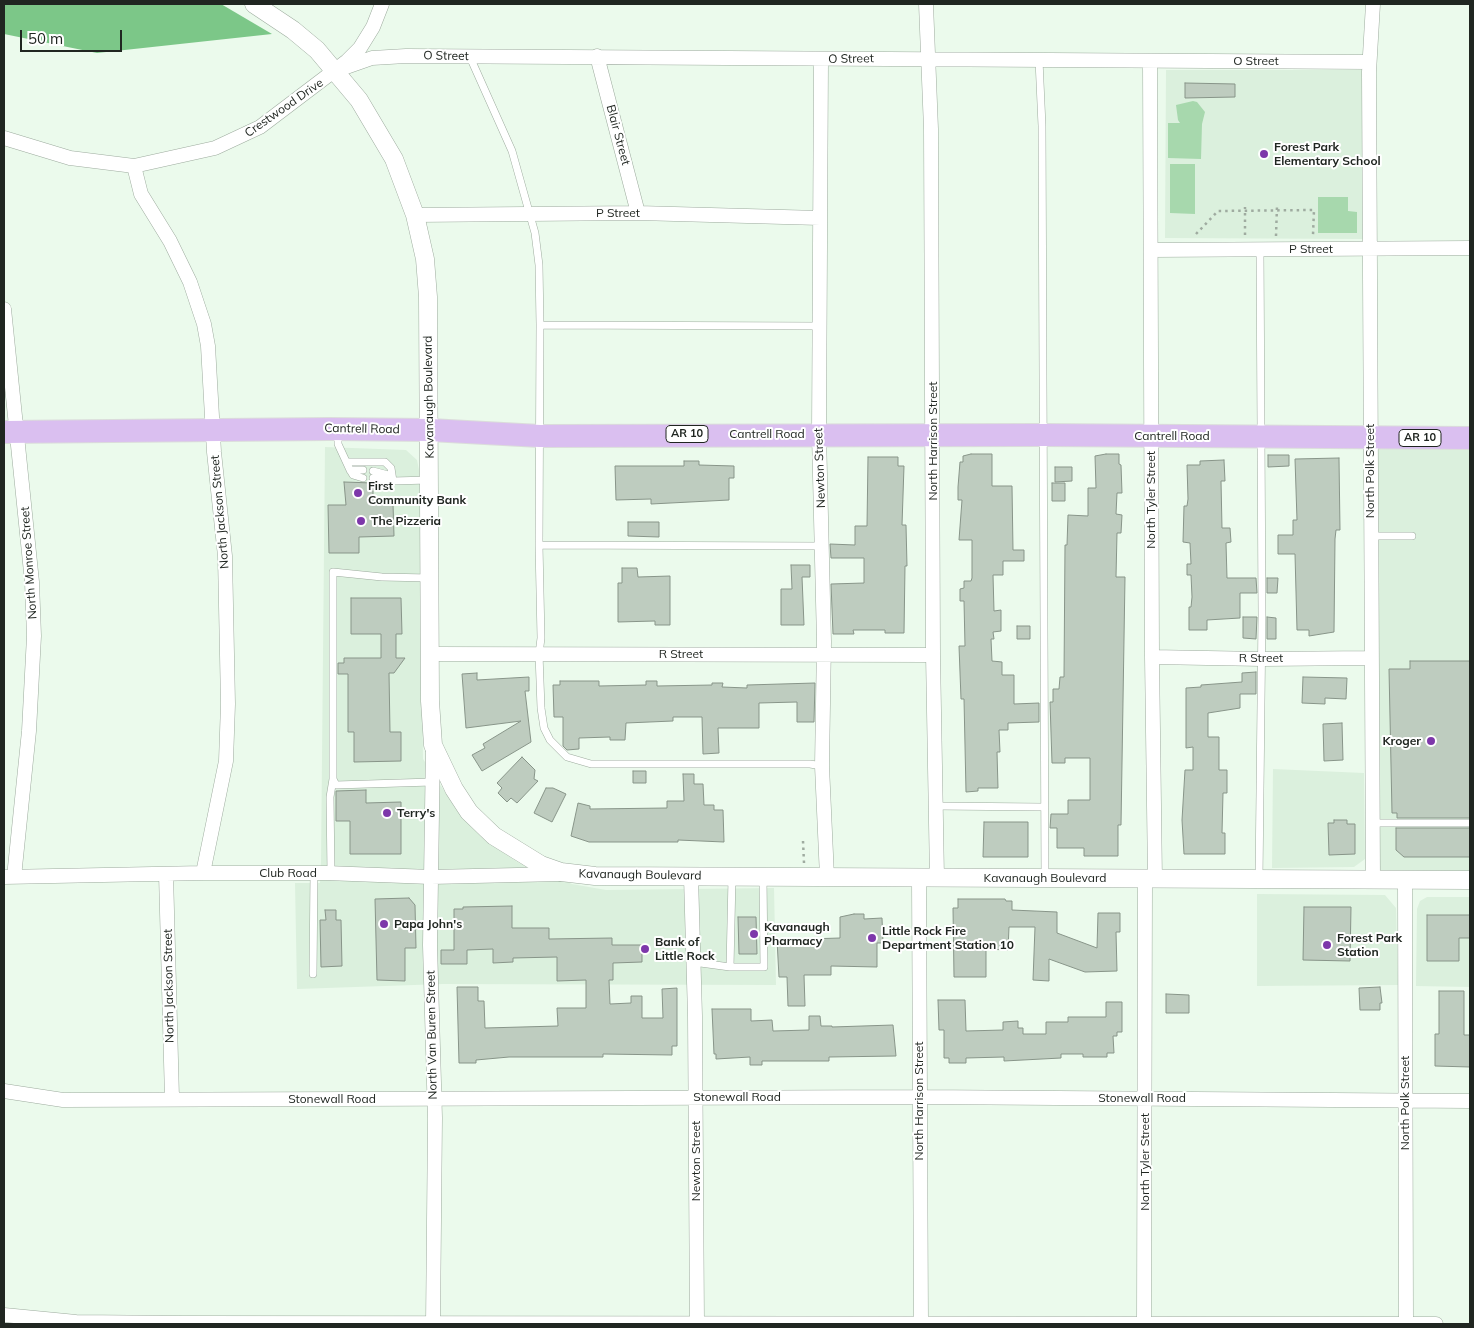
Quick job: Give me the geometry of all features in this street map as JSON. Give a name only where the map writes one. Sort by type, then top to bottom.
[{"type":"main road","name":"Cantrell Road","points":[[11,432],[338,429],[430,430],[540,436],[819,434],[1370,439],[1470,438]]},
{"type":"street","name":"Kavanaugh Boulevard","points":[[254,4],[293,30],[317,50],[335,71],[359,100],[382,135],[405,183],[415,215],[424,259],[428,297],[430,654],[433,745],[454,790],[469,812],[485,828],[522,855],[541,865],[572,874],[691,877],[1470,880]]},
{"type":"street","name":"Crestwood Drive","points":[[4,138],[70,158],[134,166],[190,155],[238,139],[260,127],[335,71],[360,48],[373,27],[382,4]]},
{"type":"street","name":"North Harrison Street","points":[[926,4],[931,129],[933,655],[936,878]]},
{"type":"street","name":"North Polk Street","points":[[1373,4],[1369,62],[1370,658],[1373,881]]},
{"type":"street","name":"O Street","points":[[335,71],[356,62],[383,56],[1369,62]]},
{"type":"street","name":"Blair Street","points":[[597,56],[638,213]]},
{"type":"street","name":"Newton Street","points":[[821,60],[819,434],[824,655],[822,766],[827,877]]},
{"type":"street","name":"North Tyler Street","points":[[1144,1324],[1145,1098],[1150,879],[1152,657],[1150,61]]},
{"type":"street","name":"North Jackson Street","points":[[134,166],[141,194],[159,222],[183,267],[204,324],[208,346],[212,429],[225,556],[228,704],[226,761],[203,873]]},
{"type":"street","name":"P Street","points":[[415,215],[638,213],[820,218]]},
{"type":"street","name":"P Street","points":[[1151,250],[1470,248]]},
{"type":"street","name":"North Monroe Street","points":[[4,309],[11,432],[32,582],[34,636],[29,731],[9,877]]},
{"type":"street","name":"R Street","points":[[430,654],[933,655]]},
{"type":"street","name":"R Street","points":[[1152,657],[1370,658]]},
{"type":"street","name":"North Van Buren Street","points":[[433,745],[430,945],[434,1098],[433,1324]]},
{"type":"street","name":"Club Road","points":[[9,877],[203,873],[331,873],[431,877],[572,874]]},
{"type":"street","name":"North Jackson Street","points":[[166,874],[172,1098]]},
{"type":"street","name":"Newton Street","points":[[691,877],[696,1097],[697,1324]]},
{"type":"street","name":"North Harrison Street","points":[[919,878],[921,1323]]},
{"type":"street","name":"North Polk Street","points":[[1405,881],[1406,1324]]},
{"type":"street","name":"Stonewall Road","points":[[4,1092],[63,1100],[172,1098],[919,1097],[1405,1099],[1470,1101]]},
{"type":"street","points":[[4,1315],[76,1322],[171,1324],[1436,1324]]},
{"type":"lane","points":[[470,56],[512,152],[531,214],[539,265],[539,545],[541,638],[539,654],[541,708],[544,728],[557,749],[577,761],[591,764],[810,764],[822,766]]},
{"type":"lane","points":[[1039,59],[1042,126],[1043,807],[1045,878]]},
{"type":"lane","points":[[1259,879],[1262,659],[1259,437],[1260,249]]},
{"type":"lane","points":[[540,325],[820,326]]},
{"type":"lane","points":[[338,429],[338,444],[348,462],[350,470],[354,475],[363,474]]},
{"type":"lane","points":[[348,462],[385,462],[391,468],[392,479]]},
{"type":"lane","points":[[373,475],[392,479],[429,480]]},
{"type":"lane","points":[[1370,536],[1412,536]]},
{"type":"lane","points":[[539,545],[822,546]]},
{"type":"lane","points":[[331,873],[330,797],[333,779],[333,572],[382,577],[430,578]]},
{"type":"lane","points":[[333,779],[336,785],[432,782]]},
{"type":"lane","points":[[935,806],[1043,807]]},
{"type":"lane","points":[[1372,823],[1470,823]]},
{"type":"lane","points":[[313,974],[314,873]]},
{"type":"lane","points":[[693,962],[730,967],[764,967],[764,876]]},
{"type":"lane","points":[[730,967],[732,877]]},
{"type":"path","points":[[1245,208],[1245,236]]},
{"type":"path","points":[[1196,234],[1218,211],[1245,208],[1277,208],[1314,210],[1314,235]]},
{"type":"path","points":[[1276,236],[1277,208]]},
{"type":"path","points":[[803,841],[804,877]]},
{"type":"shaded area","name":"Forest Park Elementary School","points":[[1166,70],[1364,70],[1363,239],[1165,238]]},
{"type":"shaded area","points":[[1470,438],[1470,880],[1373,881],[1370,439]]},
{"type":"shaded area","points":[[325,447],[406,450],[417,460],[420,512],[423,759],[461,816],[489,843],[519,863],[572,884],[606,890],[774,888],[776,985],[443,984],[297,989],[295,883],[320,883]]},
{"type":"shaded area","points":[[1273,769],[1364,773],[1365,859],[1354,867],[1272,868]]},
{"type":"shaded area","points":[[1257,894],[1385,895],[1396,908],[1398,985],[1257,986]]},
{"type":"shaded area","points":[[1427,897],[1470,897],[1470,987],[1416,986],[1417,909],[1420,901]]},
{"type":"green space","points":[[4,4],[221,4],[272,34],[97,53],[4,34]]},
{"type":"green space","points":[[1193,101],[1197,102],[1205,112],[1202,124],[1201,159],[1168,158],[1168,123],[1180,123],[1176,105]]},
{"type":"green space","points":[[1170,164],[1195,164],[1195,214],[1170,213]]},
{"type":"green space","points":[[1318,197],[1348,197],[1348,211],[1357,212],[1357,233],[1318,233]]},
{"type":"building","points":[[1185,83],[1235,84],[1235,97],[1185,98]]},
{"type":"building","points":[[992,454],[992,486],[1012,486],[1013,550],[1024,550],[1024,561],[1003,561],[1003,575],[993,575],[994,611],[1001,610],[1001,631],[993,632],[994,639],[991,639],[992,661],[1002,662],[1002,675],[1014,675],[1014,704],[1039,703],[1039,722],[1008,723],[1008,730],[999,730],[1000,752],[997,752],[998,788],[978,788],[978,791],[966,792],[964,699],[961,699],[959,646],[965,646],[964,601],[960,601],[960,589],[964,588],[964,581],[971,581],[972,578],[972,540],[959,540],[962,500],[958,500],[958,487],[960,462],[963,462],[963,456]]},
{"type":"building","points":[[1119,454],[1119,464],[1121,465],[1122,493],[1117,493],[1116,514],[1122,515],[1121,533],[1117,533],[1116,577],[1125,577],[1121,825],[1118,825],[1118,856],[1084,856],[1084,848],[1057,848],[1057,828],[1050,828],[1051,814],[1068,814],[1068,800],[1090,800],[1090,758],[1065,758],[1065,763],[1052,763],[1050,702],[1053,702],[1053,689],[1059,689],[1060,677],[1064,677],[1065,545],[1067,545],[1068,515],[1088,516],[1088,488],[1096,488],[1095,456]]},
{"type":"building","points":[[1268,455],[1289,455],[1289,466],[1268,467]]},
{"type":"building","points":[[868,457],[898,457],[898,466],[904,466],[902,525],[906,525],[907,566],[905,566],[904,633],[885,633],[885,630],[853,630],[854,634],[833,634],[831,584],[864,583],[864,558],[831,558],[830,544],[855,545],[855,526],[867,526]]},
{"type":"building","points":[[1339,458],[1340,530],[1336,530],[1335,539],[1334,632],[1309,636],[1309,630],[1297,630],[1295,554],[1278,554],[1278,535],[1293,535],[1293,520],[1297,520],[1295,459]]},
{"type":"building","points":[[1224,460],[1225,481],[1221,481],[1222,528],[1230,528],[1231,542],[1226,543],[1227,578],[1256,578],[1257,593],[1240,593],[1240,618],[1207,620],[1207,630],[1189,630],[1189,607],[1191,607],[1192,597],[1191,575],[1187,575],[1187,564],[1191,564],[1190,543],[1183,542],[1184,506],[1187,506],[1188,499],[1187,465],[1200,465],[1200,461]]},
{"type":"building","points":[[684,461],[699,461],[699,465],[734,466],[734,478],[729,478],[729,500],[651,504],[651,499],[616,500],[615,466],[684,466]]},
{"type":"building","points":[[1055,467],[1072,467],[1072,481],[1055,482]]},
{"type":"building","name":"The Pizzeria","points":[[344,482],[373,483],[373,504],[393,504],[394,536],[359,537],[359,553],[329,553],[328,505],[346,505]]},
{"type":"building","points":[[1052,483],[1065,483],[1065,501],[1052,501]]},
{"type":"building","points":[[628,522],[659,522],[659,537],[628,536]]},
{"type":"building","points":[[791,565],[810,565],[810,577],[802,577],[804,625],[781,625],[781,589],[792,589]]},
{"type":"building","points":[[622,568],[637,568],[638,577],[670,576],[670,625],[655,625],[655,621],[618,622],[618,583],[622,583]]},
{"type":"building","points":[[1267,578],[1278,578],[1277,593],[1267,593]]},
{"type":"building","points":[[351,598],[401,598],[402,634],[396,634],[396,658],[405,658],[394,673],[389,673],[390,732],[401,732],[401,761],[354,762],[354,732],[348,732],[348,674],[338,674],[338,663],[344,663],[344,658],[381,658],[381,634],[351,634]]},
{"type":"building","points":[[1243,617],[1257,617],[1256,639],[1243,638]]},
{"type":"building","points":[[1267,617],[1276,618],[1276,639],[1267,639]]},
{"type":"building","points":[[1017,626],[1030,626],[1030,639],[1017,639]]},
{"type":"building","name":"Kroger","points":[[1410,661],[1470,661],[1470,818],[1397,818],[1397,813],[1392,813],[1389,669],[1410,669]]},
{"type":"building","points":[[1256,672],[1256,694],[1240,694],[1240,708],[1208,713],[1208,737],[1219,737],[1219,770],[1227,770],[1227,793],[1223,793],[1222,833],[1225,833],[1225,854],[1184,854],[1182,820],[1185,770],[1193,770],[1193,747],[1186,748],[1186,688],[1242,682],[1242,673]]},
{"type":"building","points":[[477,673],[477,680],[529,677],[529,691],[525,691],[531,742],[482,771],[472,755],[485,748],[483,744],[521,721],[466,728],[462,674]]},
{"type":"building","points":[[1303,677],[1347,678],[1346,699],[1325,698],[1325,704],[1302,703]]},
{"type":"building","points":[[560,681],[599,681],[599,686],[646,685],[646,681],[657,681],[657,686],[723,683],[722,687],[747,688],[747,685],[815,683],[814,722],[797,722],[797,702],[759,703],[759,728],[718,728],[719,753],[703,754],[702,717],[673,717],[673,721],[626,723],[625,740],[610,740],[610,737],[579,738],[579,749],[567,750],[563,746],[563,717],[554,717],[553,685],[560,685]]},
{"type":"building","points":[[1342,723],[1343,760],[1324,761],[1323,724]]},
{"type":"building","points":[[522,757],[535,770],[534,779],[538,781],[517,803],[511,798],[507,802],[498,793],[502,788],[497,783]]},
{"type":"building","points":[[633,771],[646,771],[646,783],[633,783]]},
{"type":"building","points":[[683,774],[694,774],[694,784],[703,784],[704,805],[714,805],[714,810],[723,810],[724,842],[678,840],[678,842],[589,842],[571,836],[578,803],[590,806],[590,809],[667,808],[667,801],[684,801]]},
{"type":"building","points":[[546,788],[553,788],[566,794],[552,822],[534,813]]},
{"type":"building","points":[[366,790],[366,803],[401,802],[401,854],[350,854],[350,821],[336,821],[336,791]]},
{"type":"building","points":[[1334,820],[1347,820],[1347,824],[1355,824],[1355,854],[1329,855],[1328,823],[1334,823]]},
{"type":"building","points":[[984,822],[1028,822],[1028,857],[983,857]]},
{"type":"building","points":[[1396,828],[1470,828],[1470,857],[1404,857],[1396,850]]},
{"type":"building","points":[[409,898],[415,905],[416,948],[405,948],[405,981],[377,980],[375,899]]},
{"type":"building","points":[[958,899],[1005,899],[1006,901],[1012,901],[1012,910],[1057,912],[1057,933],[1097,948],[1098,913],[1120,913],[1120,932],[1116,932],[1117,971],[1085,972],[1049,959],[1049,981],[1033,980],[1035,927],[1009,927],[1008,950],[986,949],[986,977],[954,977],[953,908],[958,908]]},
{"type":"building","points":[[512,906],[512,928],[549,928],[549,939],[612,938],[612,945],[642,945],[642,962],[613,963],[613,980],[609,980],[610,1004],[631,1003],[631,996],[642,996],[642,1018],[663,1018],[662,989],[677,988],[677,1046],[672,1046],[672,1055],[603,1054],[603,1057],[509,1057],[476,1060],[476,1063],[459,1063],[457,987],[478,987],[478,1001],[484,1001],[485,1028],[558,1026],[557,1008],[586,1008],[586,980],[557,981],[557,957],[513,958],[513,962],[493,963],[493,949],[467,950],[467,964],[441,964],[441,950],[454,950],[454,909],[463,909],[463,907]]},
{"type":"building","name":"Forest Park Station","points":[[1304,907],[1351,907],[1350,961],[1303,960]]},
{"type":"building","points":[[325,910],[336,910],[336,920],[341,920],[342,966],[321,967],[320,920],[326,920]]},
{"type":"building","points":[[864,914],[864,919],[882,918],[883,943],[877,943],[877,967],[831,966],[831,975],[804,975],[805,1006],[788,1006],[787,977],[779,977],[777,940],[840,938],[840,917]]},
{"type":"building","points":[[1427,915],[1470,915],[1470,938],[1459,938],[1459,961],[1427,961]]},
{"type":"building","name":"Kavanaugh Pharmacy","points":[[738,917],[756,917],[757,954],[739,954]]},
{"type":"building","points":[[1380,987],[1382,1003],[1380,1003],[1380,1010],[1360,1010],[1359,988]]},
{"type":"building","points":[[1439,991],[1464,991],[1464,1035],[1470,1035],[1470,1067],[1435,1066],[1435,1034],[1439,1034]]},
{"type":"building","points":[[1166,994],[1189,995],[1189,1013],[1166,1013]]},
{"type":"building","points":[[938,1000],[965,1000],[966,1031],[1003,1030],[1003,1022],[1018,1021],[1018,1028],[1023,1028],[1023,1034],[1046,1034],[1046,1022],[1068,1022],[1068,1017],[1106,1017],[1106,1002],[1122,1002],[1122,1032],[1117,1032],[1117,1036],[1113,1036],[1114,1053],[1107,1053],[1107,1057],[1083,1057],[1083,1054],[1061,1054],[1061,1058],[1004,1061],[1004,1057],[966,1058],[966,1063],[949,1063],[949,1058],[944,1058],[944,1030],[939,1030]]},
{"type":"building","points":[[712,1009],[751,1009],[751,1021],[772,1020],[773,1031],[809,1030],[809,1016],[820,1016],[821,1026],[893,1025],[896,1056],[829,1057],[829,1061],[762,1061],[762,1065],[750,1065],[750,1057],[716,1059],[716,1054],[714,1054]]},
{"type":"place","name":"Forest Park Elementary School","points":[[1264,154]]},
{"type":"place","name":"First Community Bank","points":[[358,493]]},
{"type":"place","name":"The Pizzeria","points":[[361,521]]},
{"type":"place","name":"Kroger","points":[[1431,741]]},
{"type":"place","name":"Terry's","points":[[387,813]]},
{"type":"place","name":"Papa John's","points":[[384,924]]},
{"type":"place","name":"Kavanaugh Pharmacy","points":[[754,934]]},
{"type":"place","name":"Little Rock Fire Department Station 10","points":[[872,938]]},
{"type":"place","name":"Forest Park Station","points":[[1327,945]]},
{"type":"place","name":"Bank of Little Rock","points":[[645,949]]}]
